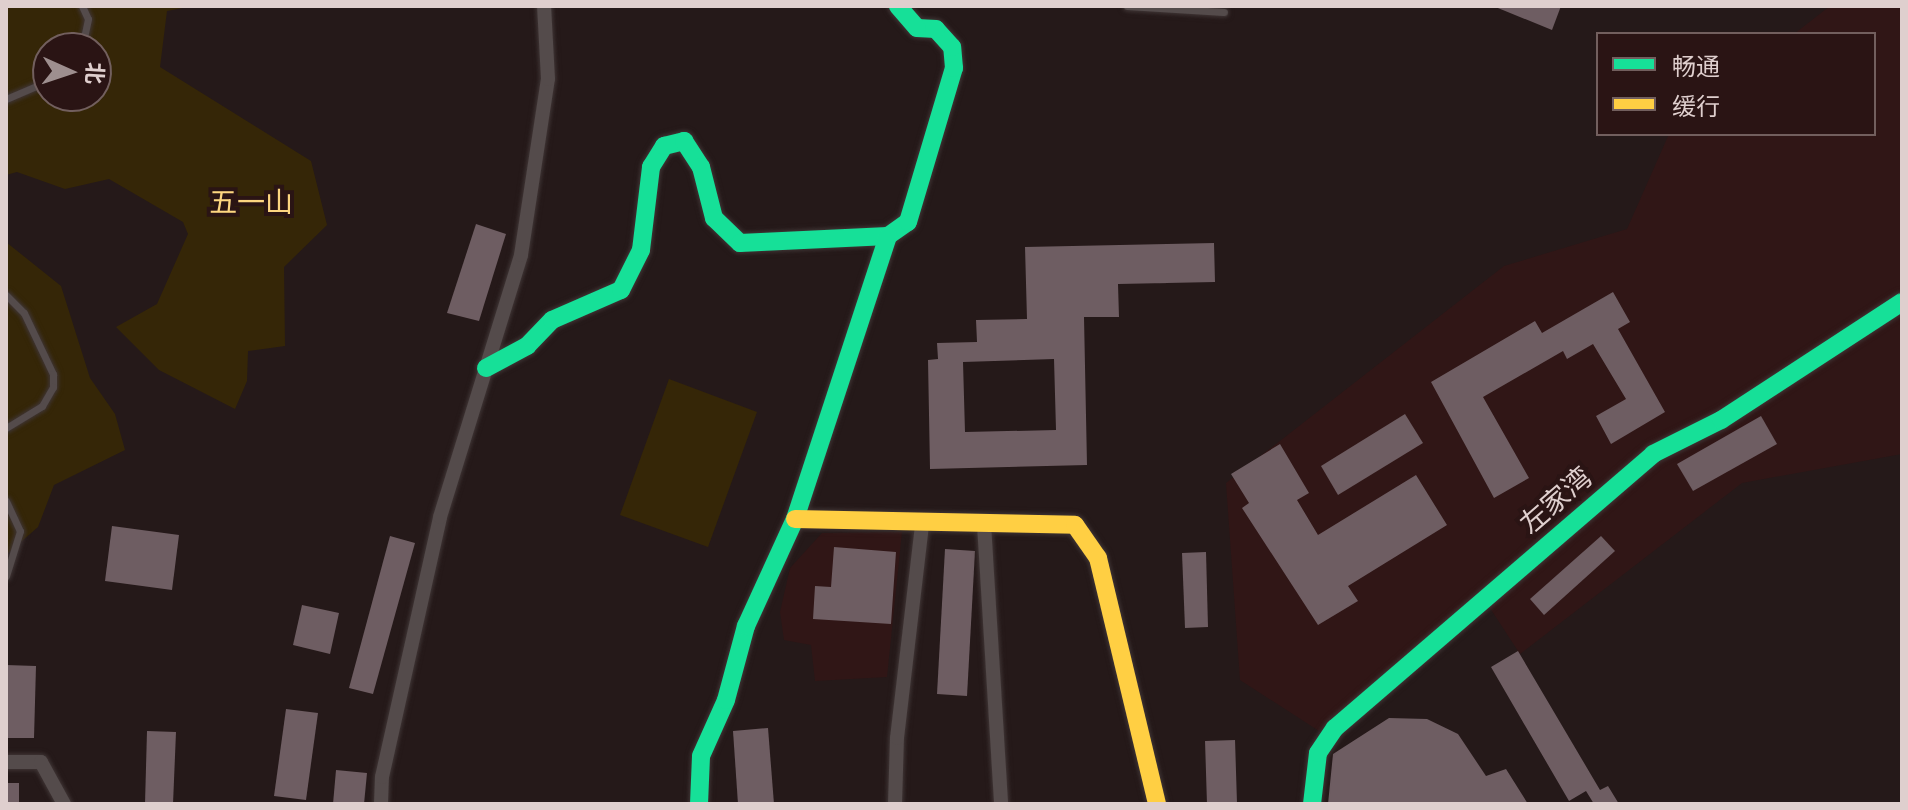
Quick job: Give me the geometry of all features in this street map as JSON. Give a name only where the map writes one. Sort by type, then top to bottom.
[{"type":"street","points":[[381,804],[382,777],[440,517],[521,255],[548,79],[544,6]]},
{"type":"street","points":[[699,804],[701,756],[726,700],[746,626],[795,519],[888,236],[913,213],[954,68],[952,47],[936,29],[917,28],[898,6]]},
{"type":"street","points":[[486,368],[527,346],[552,320],[621,290],[641,250],[651,167],[664,146],[684,141],[701,167],[714,218],[740,243],[888,236]]},
{"type":"street","name":"左家湾","points":[[1312,804],[1318,753],[1335,728],[1642,464],[1721,420],[1902,302]]},
{"type":"street","points":[[795,519],[1075,525],[1098,558],[1157,804]]},
{"type":"street","points":[[895,804],[897,738],[922,524]]},
{"type":"street","points":[[984,524],[1001,804]]},
{"type":"street","points":[[6,762],[41,762],[64,804]]},
{"type":"lane","points":[[82,6],[88,19],[85,32]]},
{"type":"lane","points":[[1127,6],[1224,12]]},
{"type":"lane","points":[[6,99],[32,88]]},
{"type":"lane","points":[[6,295],[24,313],[53,374],[53,387],[42,406],[6,428]]},
{"type":"lane","points":[[6,501],[20,531],[6,576]]},
{"type":"shaded area","points":[[1830,6],[1902,6],[1902,454],[1742,483],[1520,654],[1488,605],[1319,731],[1240,680],[1226,483],[1504,266],[1627,229],[1668,136],[1876,136],[1876,32],[1797,32]]},
{"type":"shaded area","points":[[902,532],[887,677],[815,681],[811,645],[784,640],[780,612],[790,568],[822,533]]},
{"type":"green space","name":"五一山","points":[[6,6],[193,6],[167,11],[160,67],[311,161],[327,225],[284,267],[285,346],[248,351],[247,381],[235,409],[159,370],[116,327],[157,304],[188,234],[183,222],[109,179],[65,189],[17,172],[6,175]]},
{"type":"green space","points":[[6,242],[61,286],[90,378],[115,414],[125,450],[54,485],[38,527],[6,555]]},
{"type":"green space","points":[[669,379],[757,412],[708,547],[620,515]]},
{"type":"building","points":[[1493,6],[1561,6],[1552,30]]},
{"type":"building","points":[[476,224],[506,234],[479,321],[447,313]]},
{"type":"building","points":[[1214,243],[1215,282],[1118,284],[1119,317],[1084,317],[1087,465],[930,469],[928,360],[938,359],[937,343],[977,342],[976,320],[1027,319],[1025,247]],"holes":[[[1054,359],[1056,430],[965,432],[963,362]]]},
{"type":"building","points":[[1613,292],[1630,322],[1618,329],[1665,412],[1611,444],[1596,416],[1626,399],[1593,344],[1567,359],[1563,351],[1483,397],[1529,478],[1494,498],[1431,382],[1535,321],[1542,333]]},
{"type":"building","points":[[1405,414],[1423,443],[1338,495],[1321,466]]},
{"type":"building","points":[[1761,416],[1777,444],[1693,491],[1677,464]]},
{"type":"building","points":[[1280,444],[1309,493],[1297,500],[1318,535],[1416,475],[1447,525],[1348,586],[1358,601],[1318,625],[1242,508],[1249,503],[1231,474]]},
{"type":"building","points":[[112,526],[179,535],[172,590],[105,581]]},
{"type":"building","points":[[390,536],[415,543],[373,694],[349,688]]},
{"type":"building","points":[[1601,536],[1615,551],[1544,615],[1530,599]]},
{"type":"building","points":[[834,547],[896,552],[891,624],[813,619],[815,586],[831,587]]},
{"type":"building","points":[[945,549],[975,551],[967,696],[937,694]]},
{"type":"building","points":[[1206,552],[1208,627],[1185,628],[1182,553]]},
{"type":"building","points":[[302,605],[339,613],[330,654],[293,645]]},
{"type":"building","points":[[1518,651],[1600,790],[1608,786],[1619,804],[1594,804],[1586,791],[1569,801],[1491,667]]},
{"type":"building","points":[[6,665],[36,666],[34,738],[6,738]]},
{"type":"building","points":[[286,709],[318,713],[306,800],[274,796]]},
{"type":"building","points":[[1389,718],[1427,719],[1458,734],[1486,776],[1506,769],[1528,804],[1328,804],[1333,754]]},
{"type":"building","points":[[768,728],[774,804],[738,804],[733,731]]},
{"type":"building","points":[[147,731],[176,732],[173,804],[145,804]]},
{"type":"building","points":[[1235,740],[1237,804],[1207,804],[1205,741]]},
{"type":"building","points":[[336,770],[367,773],[364,804],[333,804]]},
{"type":"building","points":[[6,783],[19,783],[19,804],[6,804]]},
{"type":"traffic: fast","points":[[486,368],[527,346],[552,320],[621,290],[641,250],[651,167],[664,146],[684,141],[701,167],[714,218],[740,243],[888,236],[908,222],[954,68],[952,47],[936,29],[917,28],[898,6]]},
{"type":"traffic: fast","points":[[699,804],[701,756],[726,700],[746,626],[795,519],[888,236]]},
{"type":"traffic: fast","points":[[1312,804],[1318,753],[1335,728],[1653,454],[1721,420],[1902,302]]},
{"type":"traffic: slow","points":[[795,519],[1075,525],[1098,558],[1157,804]]}]
